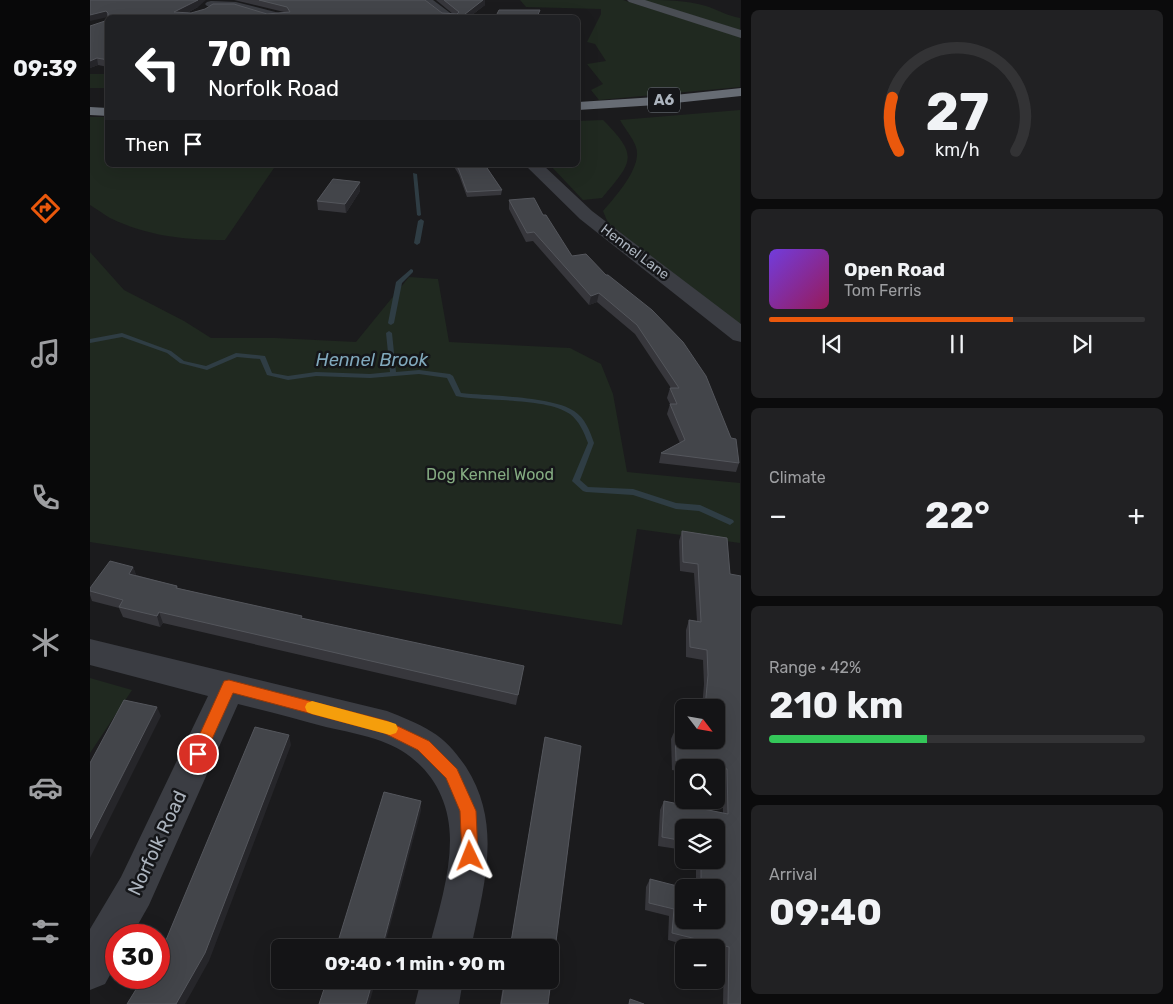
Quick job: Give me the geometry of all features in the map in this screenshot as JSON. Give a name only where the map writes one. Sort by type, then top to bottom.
[{"type":"highway","name":"A6","points":[[580,106],[656,101],[740,92]]},
{"type":"highway","points":[[90,102],[105,103]]},
{"type":"highway","name":"A6","points":[[580,115],[740,102]]},
{"type":"highway","points":[[90,111],[105,112]]},
{"type":"street","points":[[426,0],[447,15]]},
{"type":"street","points":[[633,0],[740,34]]},
{"type":"street","points":[[209,5],[236,5],[272,15]]},
{"type":"street","name":"Hennel Lane","points":[[535,167],[586,215],[740,335]]},
{"type":"street","points":[[90,652],[387,727],[423,745],[452,774],[468,811],[470,856],[452,939]]},
{"type":"street","name":"Norfolk Road","points":[[90,969],[135,891],[229,686]]},
{"type":"street","points":[[437,1004],[440,989]]},
{"type":"green space","points":[[520,0],[623,0],[740,37],[740,87],[599,100],[591,90],[603,84],[587,64],[606,61],[595,44],[587,42],[601,14],[601,9],[526,7]]},
{"type":"green space","points":[[642,0],[683,1],[706,6],[740,18],[740,30]]},
{"type":"green space","points":[[90,74],[105,74],[105,88],[90,88]]},
{"type":"green space","points":[[740,110],[740,325],[608,223],[603,211],[632,173],[637,155],[635,144],[620,120]]},
{"type":"green space","points":[[90,117],[105,117],[105,167],[275,167],[225,240],[180,238],[152,233],[110,218],[90,205]]},
{"type":"green space","points":[[603,120],[615,132],[627,151],[628,159],[625,167],[602,198],[583,200],[552,167],[580,167],[580,121]]},
{"type":"green space","name":"Dog Kennel Wood","points":[[90,252],[124,290],[184,321],[211,338],[275,338],[356,342],[409,277],[438,279],[449,342],[570,348],[601,364],[613,394],[627,472],[740,483],[740,543],[637,529],[622,625],[90,542]]},
{"type":"green space","points":[[90,678],[132,690],[90,753]]},
{"type":"building","points":[[90,0],[198,0],[174,12],[191,13],[205,9],[213,4],[234,4],[267,14],[290,12],[287,7],[259,0],[425,0],[442,13],[457,14],[459,12],[444,0],[483,0],[464,15],[108,15],[106,11],[90,15]]},
{"type":"building","points":[[499,10],[540,10],[538,15],[496,15]]},
{"type":"building","points":[[105,21],[105,59],[97,58],[90,61],[90,26]]},
{"type":"building","points":[[457,167],[486,167],[502,190],[467,192]]},
{"type":"building","points":[[333,179],[360,182],[345,204],[317,201]]},
{"type":"building","points":[[534,198],[543,215],[546,215],[572,256],[586,254],[606,275],[652,310],[683,342],[706,376],[731,438],[736,439],[739,463],[661,453],[685,440],[670,404],[677,404],[670,388],[679,388],[637,325],[599,293],[591,296],[534,232],[527,233],[509,200]]},
{"type":"building","points":[[682,531],[727,538],[730,574],[741,576],[741,1004],[728,1004],[729,947],[725,946],[725,939],[696,939],[672,933],[674,909],[649,903],[650,879],[675,885],[675,929],[725,929],[725,879],[701,879],[701,869],[725,869],[725,819],[675,819],[675,839],[662,837],[664,801],[675,803],[675,809],[703,809],[728,814],[725,759],[676,759],[676,749],[725,749],[725,699],[706,699],[708,675],[707,650],[690,647],[689,620],[701,622],[698,564],[683,562]]},
{"type":"building","points":[[110,561],[133,567],[129,574],[177,586],[176,588],[302,616],[301,618],[524,666],[518,695],[159,612],[157,616],[119,607],[123,600],[90,591],[90,588]]},
{"type":"building","points":[[124,700],[157,707],[90,839],[90,763]]},
{"type":"building","points":[[255,727],[289,735],[205,953],[176,1004],[127,1004],[136,989],[170,989],[170,930]]},
{"type":"building","points":[[545,737],[581,746],[556,939],[511,939]]},
{"type":"building","points":[[384,792],[421,801],[384,939],[339,939]]},
{"type":"building","points":[[324,989],[370,989],[366,1004],[319,1004]]},
{"type":"building","points":[[504,989],[550,989],[548,1004],[501,1004]]},
{"type":"building","points":[[630,999],[644,1004],[629,1004]]},
{"type":"waterway","points":[[415,174],[419,215]]},
{"type":"waterway","points":[[417,243],[421,221]]},
{"type":"waterway","points":[[391,323],[399,282],[411,271]]},
{"type":"waterway","points":[[389,333],[393,374]]},
{"type":"waterway","name":"Hennel Brook","points":[[90,341],[122,335],[169,352],[182,362],[207,368],[236,355],[263,357],[269,374],[288,378],[316,374],[370,376],[419,372],[450,376],[458,395],[533,401],[561,407],[577,417],[591,443],[576,481],[586,489],[633,492],[676,506],[700,508],[730,522]]},
{"type":"slow traffic","points":[[312,707],[390,729]]},
{"type":"route","points":[[198,754],[229,686],[387,727],[423,745],[452,774],[468,811],[470,856]]}]
